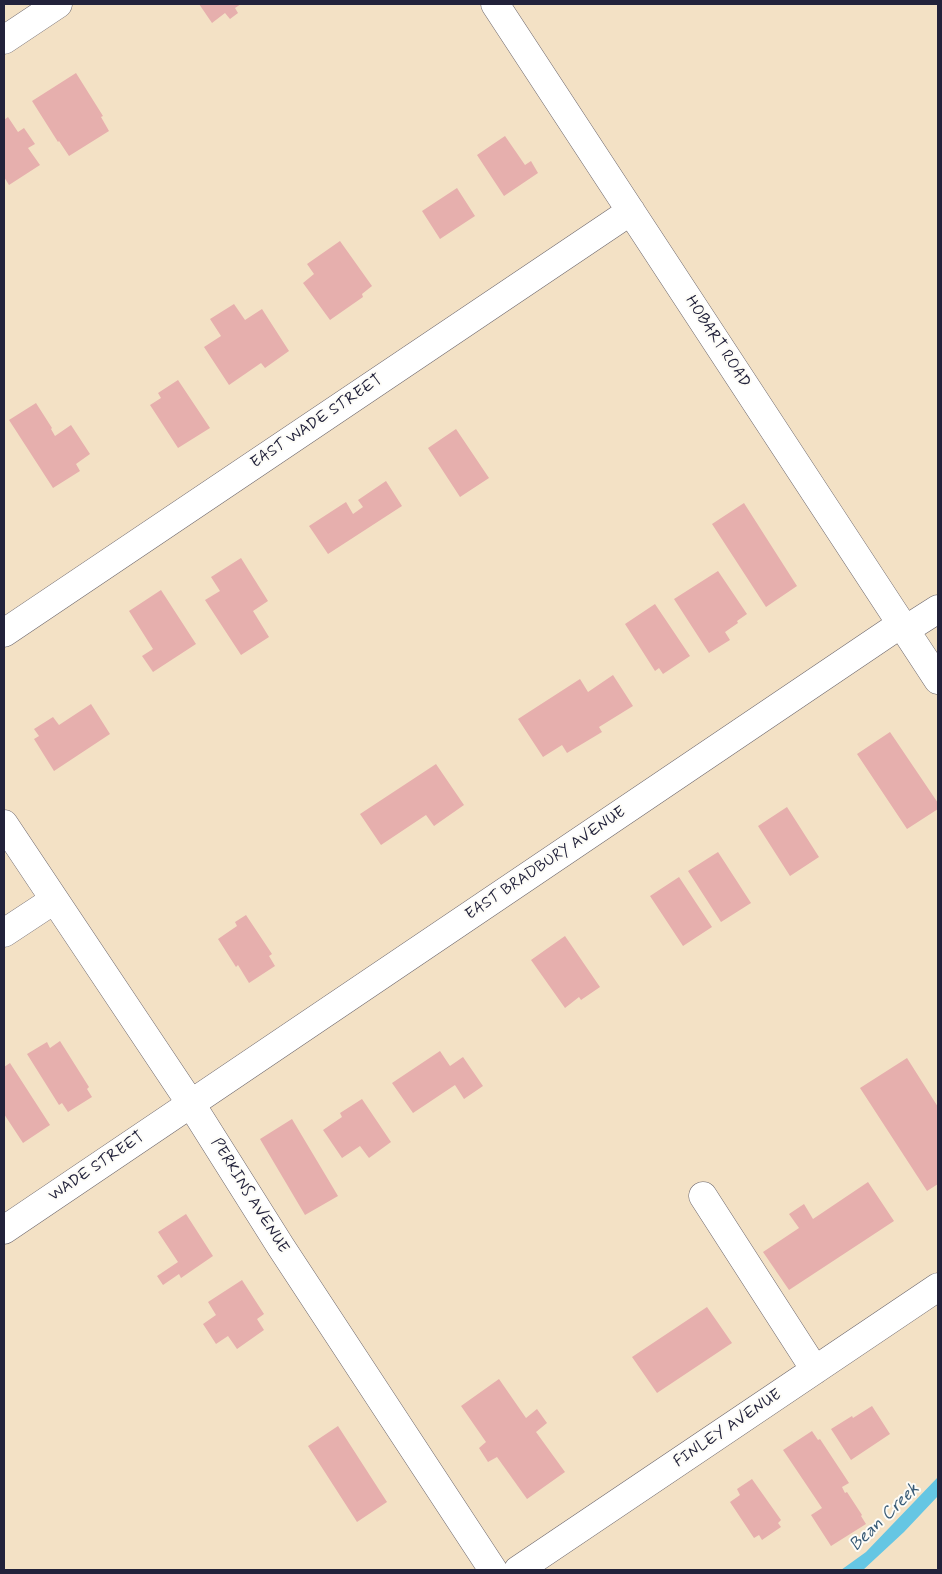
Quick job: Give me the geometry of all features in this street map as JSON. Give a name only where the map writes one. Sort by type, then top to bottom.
[{"type":"street","points":[[4,40],[58,4]]},
{"type":"street","name":"HOBART ROAD","points":[[495,4],[938,680]]},
{"type":"street","name":"EAST WADE STREET","points":[[4,633],[631,211]]},
{"type":"street","name":"EAST BRADBURY AVENUE","points":[[191,1104],[903,627],[938,609]]},
{"type":"street","name":"PERKINS AVENUE","points":[[4,824],[191,1104],[286,1255],[493,1570]]},
{"type":"street","points":[[4,933],[54,900]]},
{"type":"street","name":"WADE STREET","points":[[4,1230],[191,1104]]},
{"type":"street","points":[[703,1196],[815,1370]]},
{"type":"street","name":"FINLEY AVENUE","points":[[518,1570],[938,1287]]},
{"type":"water","name":"Bean Creek","points":[[938,1477],[938,1496],[904,1532],[863,1570],[841,1570],[866,1552]]},
{"type":"building","points":[[199,4],[241,4],[235,8],[238,13],[230,19],[225,13],[212,23]]},
{"type":"building","points":[[76,73],[103,116],[101,117],[109,131],[69,156],[32,101]]},
{"type":"building","points":[[8,117],[18,132],[24,128],[35,144],[28,148],[40,165],[9,185],[4,177],[4,120]]},
{"type":"building","points":[[505,136],[525,165],[531,161],[538,173],[504,196],[477,155]]},
{"type":"building","points":[[457,188],[475,216],[440,239],[422,211]]},
{"type":"building","points":[[340,241],[372,286],[362,294],[363,297],[330,320],[303,283],[314,274],[307,264]]},
{"type":"building","points":[[234,304],[245,320],[262,309],[289,351],[265,368],[261,363],[229,385],[204,347],[221,336],[210,319]]},
{"type":"building","points":[[178,380],[210,428],[178,448],[150,405],[161,398],[158,393]]},
{"type":"building","points":[[36,403],[55,436],[71,425],[90,454],[76,464],[80,471],[53,488],[9,420]]},
{"type":"building","points":[[456,429],[489,478],[460,497],[428,448]]},
{"type":"building","points":[[386,481],[402,506],[328,554],[309,526],[346,502],[353,514],[363,507],[358,500]]},
{"type":"building","points":[[744,503],[797,586],[766,607],[712,524]]},
{"type":"building","points":[[241,558],[268,601],[253,611],[269,637],[241,655],[205,600],[220,591],[211,577]]},
{"type":"building","points":[[718,571],[747,614],[725,632],[730,640],[709,653],[674,599]]},
{"type":"building","points":[[161,590],[196,644],[153,672],[142,656],[153,649],[129,611]]},
{"type":"building","points":[[655,604],[690,656],[663,674],[659,668],[655,671],[625,624]]},
{"type":"building","points":[[613,675],[633,706],[599,727],[602,732],[567,753],[562,745],[543,757],[518,719],[580,679],[588,692]]},
{"type":"building","points":[[91,704],[110,734],[54,771],[34,739],[39,736],[34,729],[53,717],[59,725]]},
{"type":"building","points":[[890,732],[938,803],[938,809],[907,829],[857,754]]},
{"type":"building","points":[[436,764],[464,805],[434,826],[426,815],[381,845],[360,814]]},
{"type":"building","points":[[787,807],[819,857],[790,876],[758,826]]},
{"type":"building","points":[[718,852],[751,903],[721,922],[688,871]]},
{"type":"building","points":[[679,877],[712,927],[683,946],[650,896]]},
{"type":"building","points":[[246,915],[272,954],[269,956],[275,966],[249,983],[218,939],[237,926],[235,922]]},
{"type":"building","points":[[565,936],[600,987],[581,1000],[579,997],[565,1008],[531,960]]},
{"type":"building","points":[[60,1041],[89,1087],[87,1089],[92,1097],[68,1112],[62,1103],[59,1105],[27,1054],[47,1042],[50,1048]]},
{"type":"building","points":[[440,1051],[450,1066],[463,1057],[483,1086],[464,1099],[455,1085],[413,1113],[392,1083]]},
{"type":"building","points":[[907,1058],[938,1107],[938,1184],[927,1191],[860,1088]]},
{"type":"building","points":[[10,1063],[50,1125],[23,1143],[4,1114],[4,1067]]},
{"type":"building","points":[[362,1099],[391,1142],[369,1158],[360,1146],[342,1158],[323,1130],[342,1117],[340,1113]]},
{"type":"building","points":[[292,1119],[338,1196],[305,1215],[260,1139]]},
{"type":"building","points":[[868,1182],[894,1221],[789,1290],[763,1252],[799,1228],[789,1214],[804,1204],[813,1219]]},
{"type":"building","points":[[186,1214],[213,1256],[181,1278],[179,1274],[163,1285],[157,1276],[178,1262],[158,1232]]},
{"type":"building","points":[[242,1280],[264,1314],[257,1319],[264,1330],[237,1349],[228,1336],[216,1344],[203,1324],[216,1315],[208,1302]]},
{"type":"building","points":[[707,1307],[732,1343],[657,1393],[632,1357]]},
{"type":"building","points":[[499,1379],[526,1418],[537,1409],[547,1423],[536,1432],[565,1472],[527,1499],[497,1457],[488,1462],[479,1448],[486,1442],[461,1406]]},
{"type":"building","points":[[872,1406],[890,1434],[851,1460],[831,1429]]},
{"type":"building","points":[[338,1426],[387,1502],[357,1522],[308,1446]]},
{"type":"building","points":[[812,1431],[818,1440],[820,1439],[849,1483],[842,1487],[862,1515],[866,1524],[831,1546],[811,1515],[822,1508],[783,1450]]},
{"type":"building","points":[[752,1479],[781,1520],[778,1523],[781,1527],[762,1540],[759,1535],[754,1538],[730,1502],[740,1495],[737,1489]]}]
